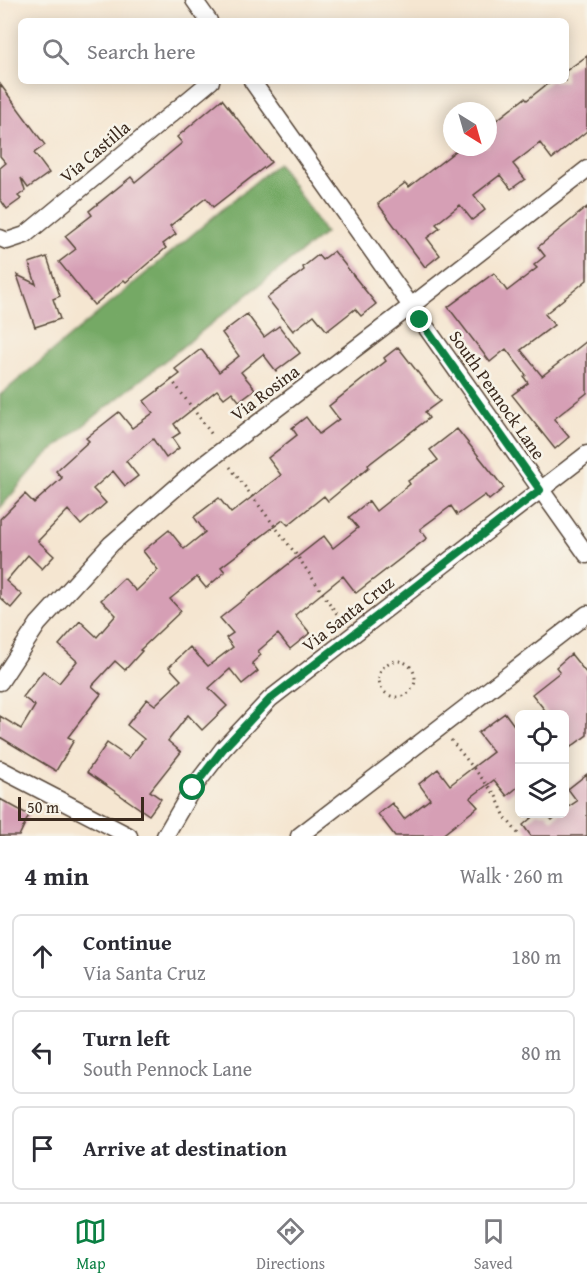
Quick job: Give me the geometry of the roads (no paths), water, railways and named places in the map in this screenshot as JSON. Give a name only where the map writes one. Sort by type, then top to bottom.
[{"type":"street","points":[[194,0],[207,18]]},
{"type":"street","name":"Via Castilla","points":[[0,238],[7,241],[25,236],[207,84]]},
{"type":"street","name":"South Pennock Lane","points":[[254,84],[587,555]]},
{"type":"street","name":"Via Rosina","points":[[0,682],[38,624],[111,544],[195,471],[587,168]]},
{"type":"street","name":"Via Santa Cruz","points":[[165,836],[193,788],[223,749],[270,699],[587,454]]},
{"type":"street","points":[[299,836],[587,614]]},
{"type":"street","points":[[0,770],[129,836]]}]
